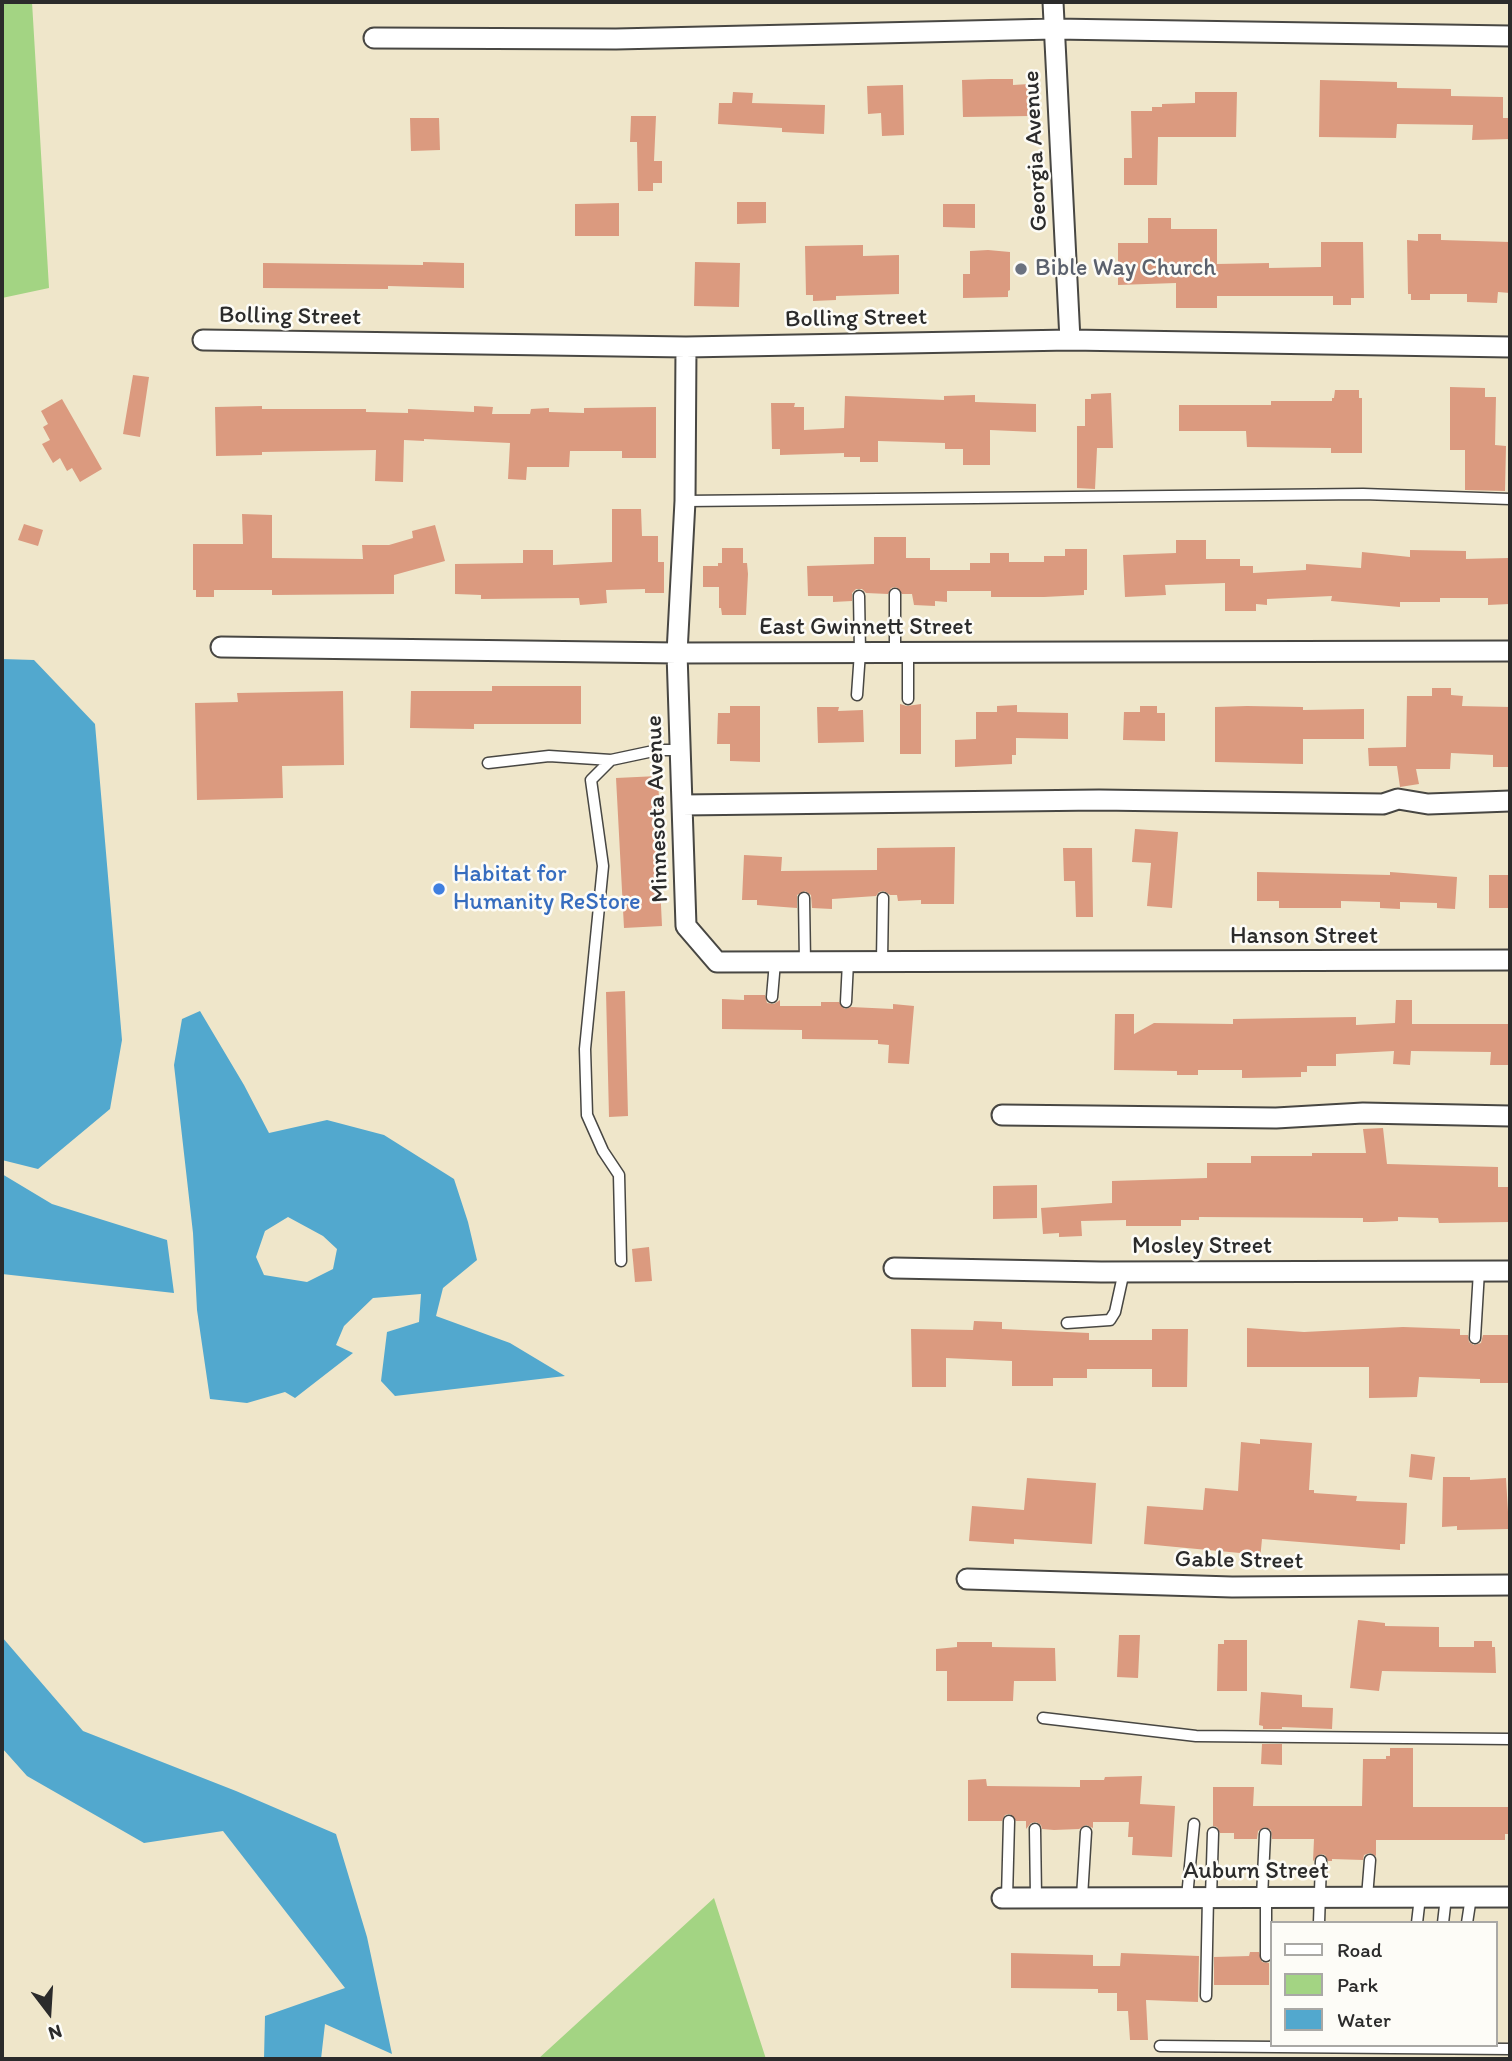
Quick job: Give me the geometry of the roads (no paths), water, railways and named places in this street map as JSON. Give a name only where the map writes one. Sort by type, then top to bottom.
[{"type":"street","name":"Georgia Avenue","points":[[1053,2],[1070,340]]},
{"type":"street","points":[[374,38],[630,39],[1054,29],[1510,36]]},
{"type":"street","name":"Bolling Street","points":[[203,340],[686,347],[1070,340],[1510,347]]},
{"type":"street","name":"Minnesota Avenue","points":[[686,347],[685,501],[677,653],[686,926],[717,962],[1097,961]]},
{"type":"street","name":"East Gwinnett Street","points":[[221,647],[677,653],[1510,652]]},
{"type":"street","points":[[682,805],[1099,800],[1383,804],[1398,799],[1429,804],[1510,802]]},
{"type":"street","name":"Hanson Street","points":[[1097,961],[1510,960]]},
{"type":"street","points":[[1002,1115],[1276,1118],[1363,1113],[1510,1116]]},
{"type":"street","name":"Mosley Street","points":[[894,1268],[1124,1272],[1510,1271]]},
{"type":"street","name":"Gable Street","points":[[967,1579],[1232,1587],[1510,1585]]},
{"type":"street","name":"Auburn Street","points":[[1004,1898],[1510,1897]]},
{"type":"lane","points":[[685,501],[1363,494],[1510,499]]},
{"type":"lane","points":[[895,594],[908,699]]},
{"type":"lane","points":[[857,695],[860,652],[859,596]]},
{"type":"lane","points":[[488,763],[549,756],[611,760],[658,750],[680,750]]},
{"type":"lane","points":[[611,760],[591,780],[603,866],[585,1049],[587,1115],[603,1151],[619,1175],[621,1261]]},
{"type":"lane","points":[[804,898],[805,962]]},
{"type":"lane","points":[[882,961],[883,898]]},
{"type":"lane","points":[[772,998],[775,962]]},
{"type":"lane","points":[[846,1002],[848,962]]},
{"type":"lane","points":[[1475,1338],[1479,1271]]},
{"type":"lane","points":[[1067,1323],[1110,1320],[1115,1312],[1124,1272]]},
{"type":"lane","points":[[1043,1718],[1196,1736],[1510,1739]]},
{"type":"lane","points":[[1004,1898],[1009,1821]]},
{"type":"lane","points":[[1187,1897],[1194,1824]]},
{"type":"lane","points":[[1035,1829],[1036,1898]]},
{"type":"lane","points":[[1083,1897],[1086,1832]]},
{"type":"lane","points":[[1206,1996],[1213,1833]]},
{"type":"lane","points":[[1265,1834],[1266,1956]]},
{"type":"lane","points":[[1367,1897],[1370,1860]]},
{"type":"lane","points":[[1319,1921],[1321,1861]]},
{"type":"lane","points":[[1417,1921],[1420,1897]]},
{"type":"lane","points":[[1443,1921],[1446,1897]]},
{"type":"lane","points":[[1467,1921],[1471,1897]]},
{"type":"lane","points":[[1160,2046],[1270,2047]]},
{"type":"lane","points":[[1277,2047],[1510,2049]]},
{"type":"water","points":[[2,659],[34,660],[95,724],[122,1040],[110,1109],[38,1169],[2,1160]]},
{"type":"water","points":[[200,1011],[269,1133],[327,1120],[384,1135],[454,1179],[477,1260],[443,1288],[436,1316],[510,1343],[565,1376],[395,1396],[381,1381],[387,1332],[419,1322],[421,1294],[373,1298],[344,1326],[336,1345],[353,1353],[295,1398],[285,1392],[247,1403],[210,1399],[197,1310],[193,1233],[174,1065],[182,1019]],"holes":[[[288,1217],[323,1236],[337,1249],[333,1269],[307,1282],[264,1275],[256,1257],[265,1231]]]},
{"type":"water","points":[[2,1174],[52,1204],[167,1240],[174,1293],[2,1274]]},
{"type":"water","points":[[2,1637],[83,1731],[236,1791],[336,1834],[367,1937],[392,2054],[325,2024],[321,2059],[264,2059],[265,2016],[345,1988],[223,1831],[144,1843],[27,1776],[2,1748]]},
{"type":"place","name":"Bible Way Church","points":[[1021,269]]},
{"type":"place","name":"Habitat for Humanity ReStore","points":[[439,889]]}]
